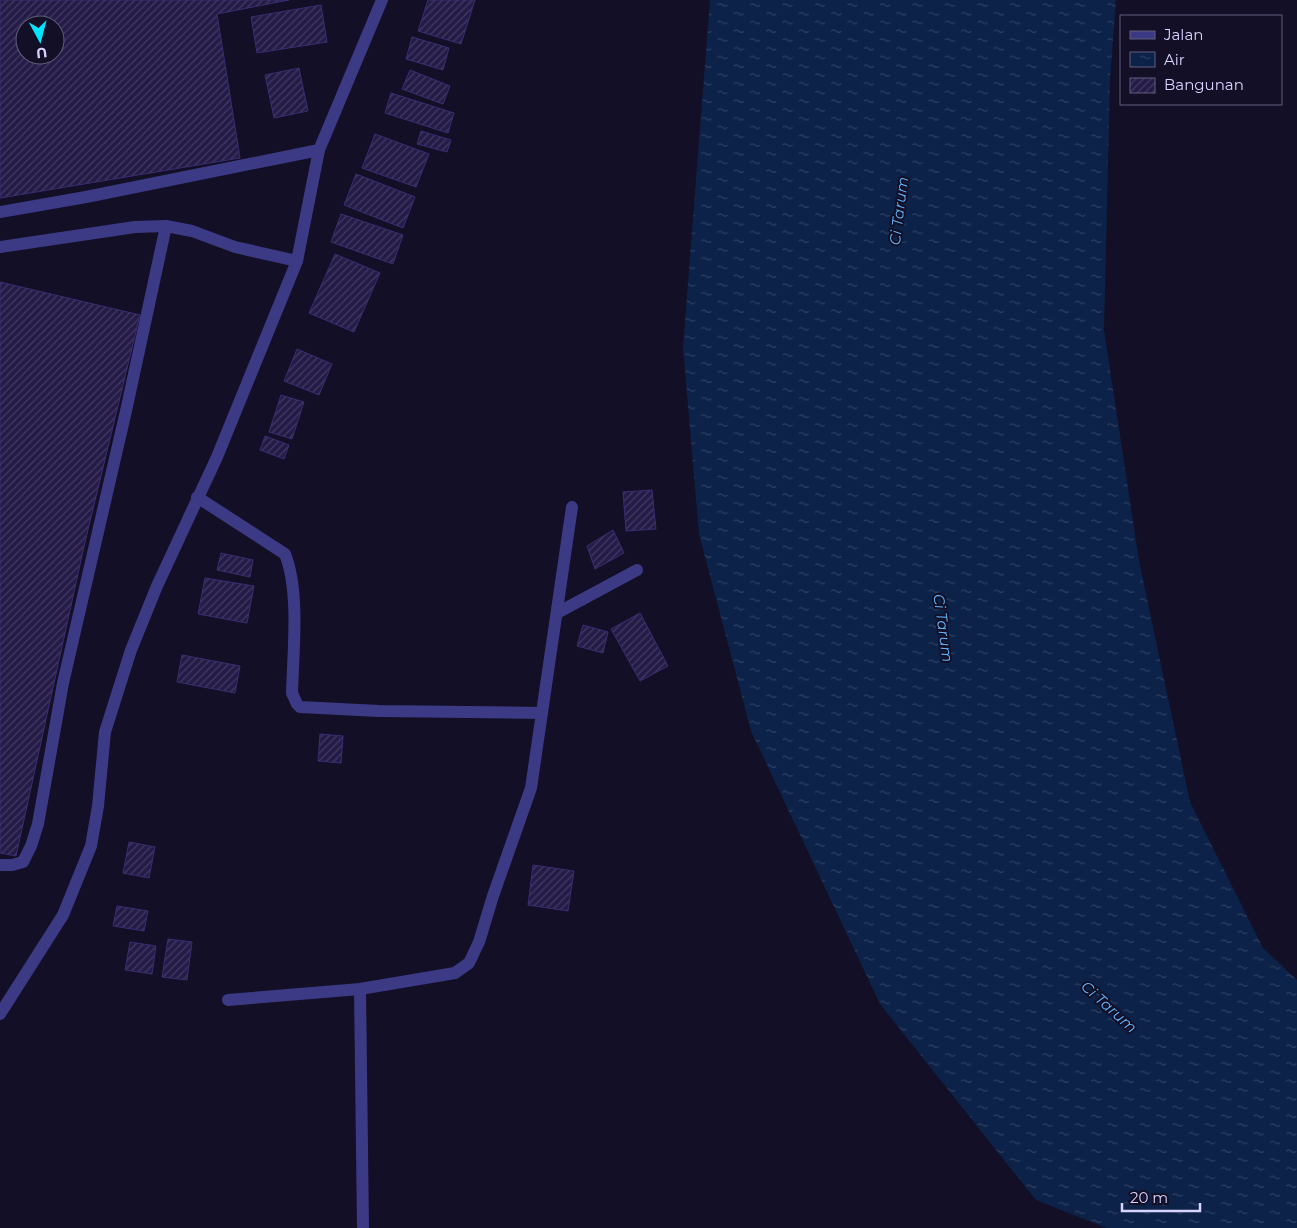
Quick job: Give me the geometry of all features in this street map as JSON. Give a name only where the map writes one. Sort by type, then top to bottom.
[{"type":"street","points":[[0,1014],[63,915],[91,846],[98,806],[105,732],[131,650],[197,496],[217,457],[297,262],[319,150],[382,0]]},
{"type":"street","points":[[0,212],[319,150]]},
{"type":"street","points":[[0,248],[135,227],[166,226],[192,231],[235,246],[297,262]]},
{"type":"street","points":[[0,865],[12,865],[23,862],[31,846],[38,824],[63,683],[126,411],[166,226]]},
{"type":"street","points":[[197,496],[285,554],[291,568],[294,604],[292,693],[300,707],[380,711],[542,713]]},
{"type":"street","points":[[228,1000],[360,990],[455,973],[469,963],[531,788],[572,507]]},
{"type":"street","points":[[557,613],[637,570]]},
{"type":"street","points":[[360,990],[363,1228]]},
{"type":"water","name":"Ci Tarum","points":[[710,0],[1116,0],[1110,79],[1104,330],[1139,561],[1190,802],[1263,948],[1297,980],[1297,1228],[1107,1228],[1036,1200],[880,1004],[751,731],[699,534],[683,347]]},
{"type":"building","points":[[0,0],[289,0],[217,14],[240,158],[0,198]]},
{"type":"building","points":[[428,0],[475,0],[461,44],[418,31]]},
{"type":"building","points":[[321,5],[327,42],[257,53],[251,17]]},
{"type":"building","points":[[412,37],[449,48],[443,70],[406,59]]},
{"type":"building","points":[[299,68],[308,111],[274,118],[265,75]]},
{"type":"building","points":[[410,70],[450,86],[443,104],[402,89]]},
{"type":"building","points":[[391,93],[454,113],[448,133],[385,113]]},
{"type":"building","points":[[421,131],[451,140],[447,152],[417,144]]},
{"type":"building","points":[[375,134],[429,154],[416,187],[362,168]]},
{"type":"building","points":[[356,174],[415,197],[403,228],[344,205]]},
{"type":"building","points":[[341,214],[403,235],[393,264],[331,242]]},
{"type":"building","points":[[335,254],[380,273],[354,332],[309,313]]},
{"type":"building","points":[[0,282],[140,315],[85,542],[16,856],[0,853]]},
{"type":"building","points":[[297,349],[332,364],[319,395],[284,381]]},
{"type":"building","points":[[281,395],[304,402],[292,439],[269,432]]},
{"type":"building","points":[[265,436],[289,445],[284,459],[260,450]]},
{"type":"building","points":[[652,490],[656,529],[626,531],[623,492]]},
{"type":"building","points":[[613,530],[624,553],[595,569],[587,546]]},
{"type":"building","points":[[221,553],[253,560],[250,577],[217,570]]},
{"type":"building","points":[[205,578],[254,586],[247,623],[198,614]]},
{"type":"building","points":[[640,613],[668,666],[640,681],[611,629]]},
{"type":"building","points":[[583,625],[608,632],[603,653],[577,646]]},
{"type":"building","points":[[182,655],[240,666],[235,693],[177,682]]},
{"type":"building","points":[[320,734],[343,736],[341,763],[318,761]]},
{"type":"building","points":[[129,842],[155,847],[149,878],[123,873]]},
{"type":"building","points":[[533,865],[574,871],[568,911],[528,905]]},
{"type":"building","points":[[117,906],[148,911],[144,931],[113,926]]},
{"type":"building","points":[[168,939],[192,942],[187,980],[162,977]]},
{"type":"building","points":[[130,942],[156,946],[152,974],[125,970]]}]
